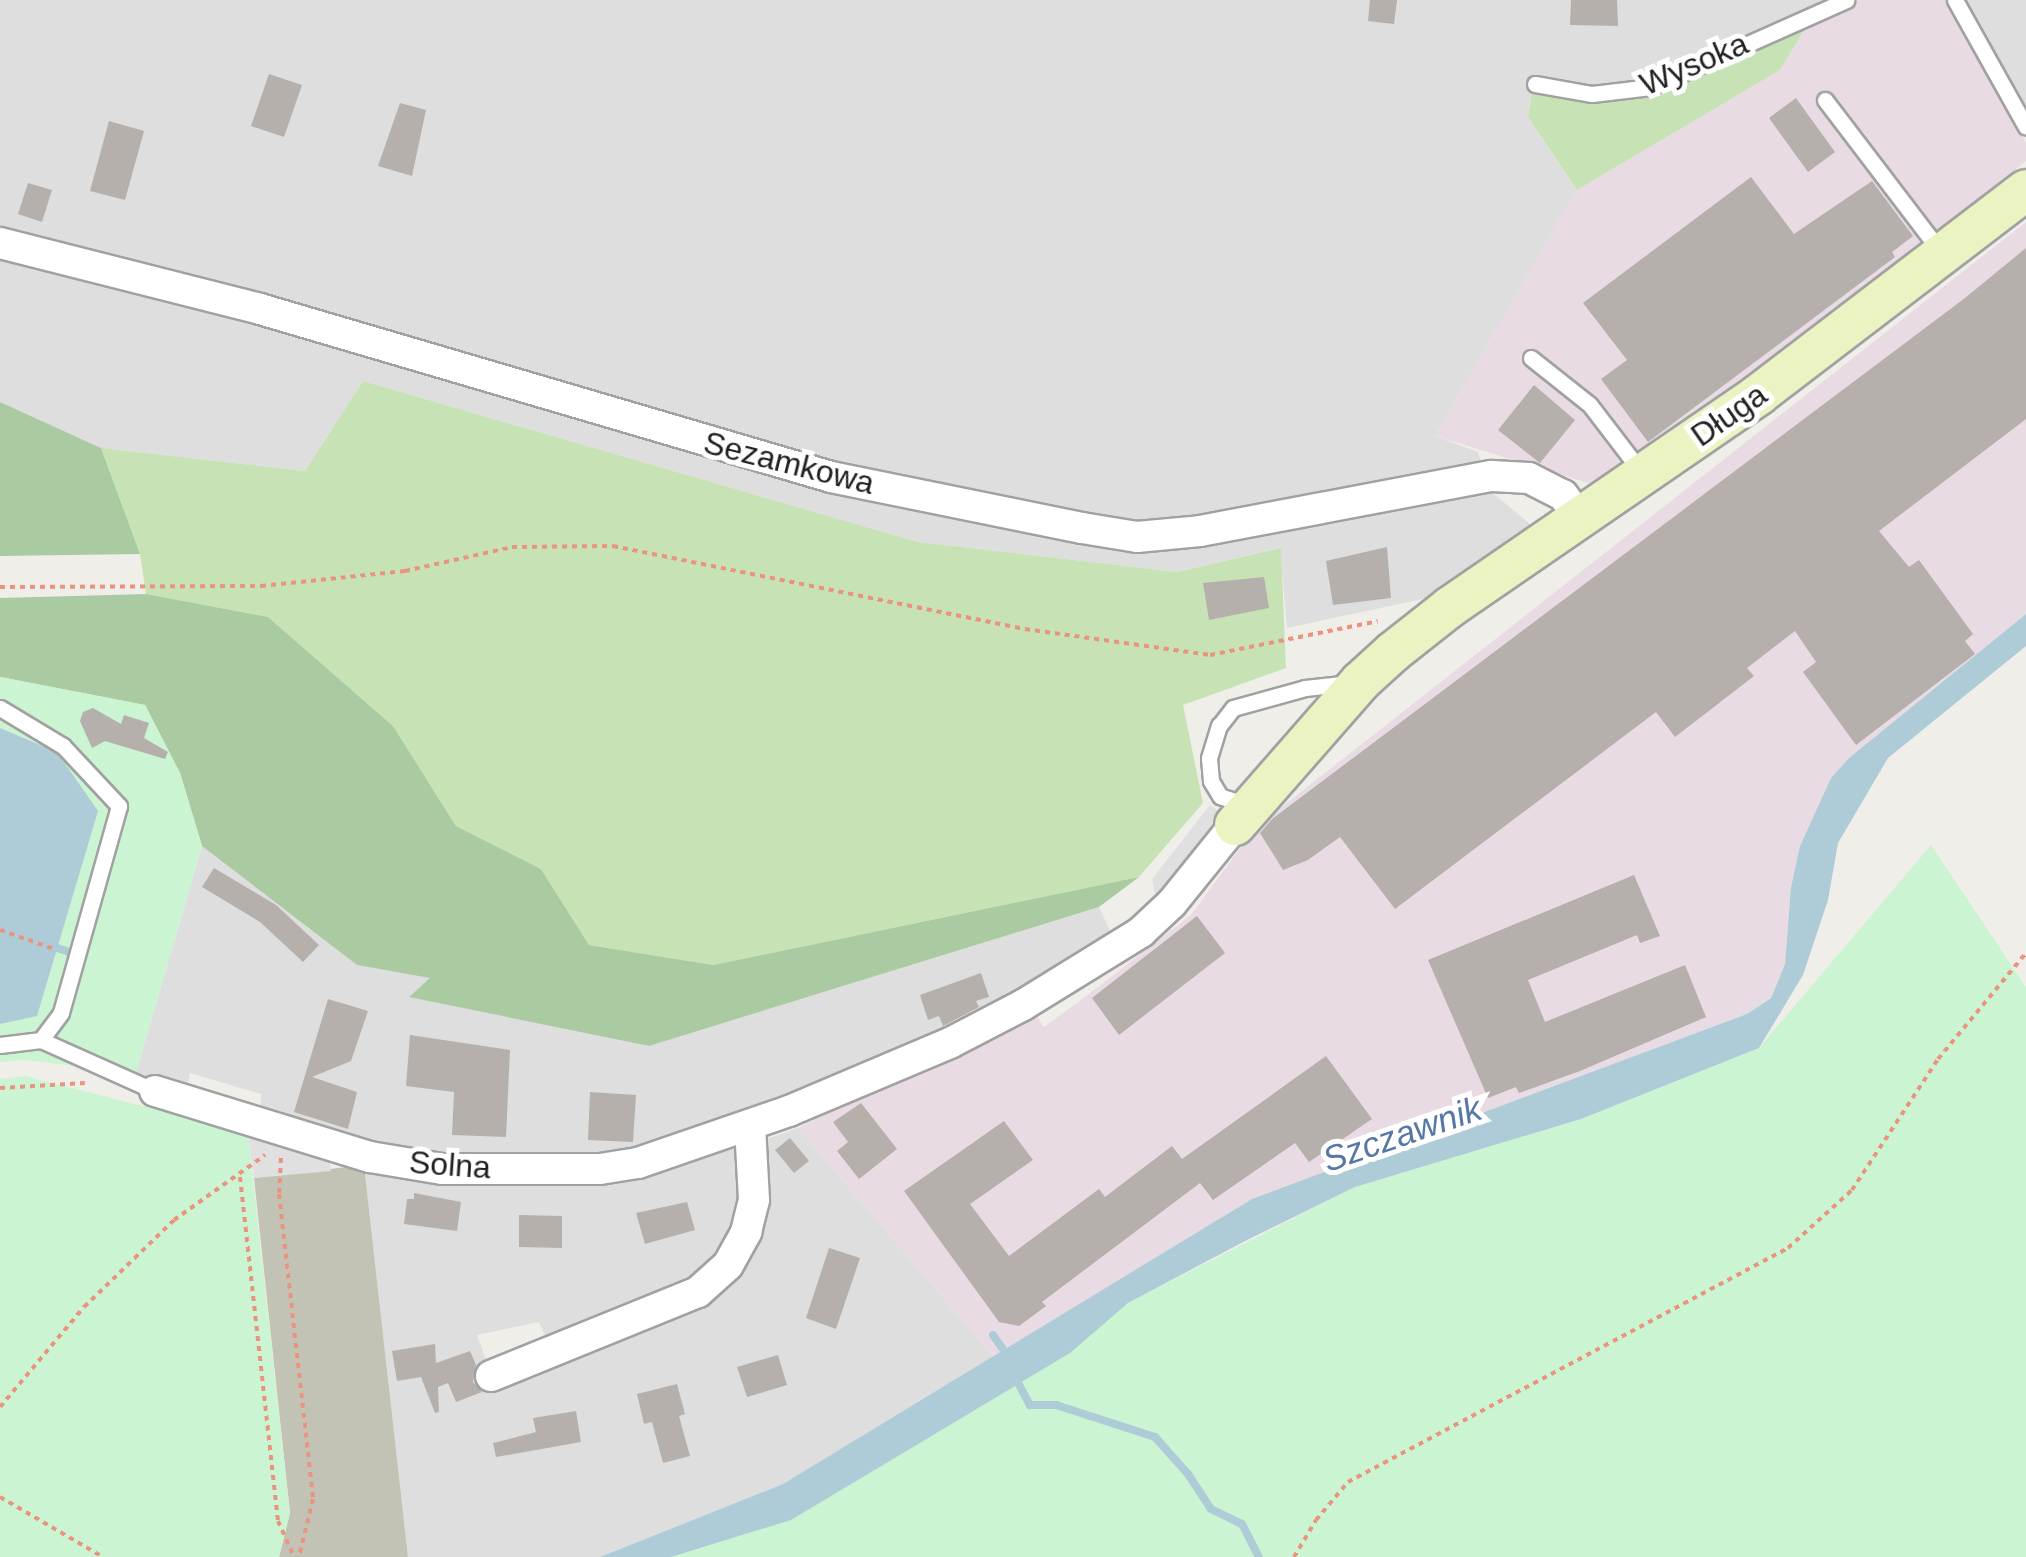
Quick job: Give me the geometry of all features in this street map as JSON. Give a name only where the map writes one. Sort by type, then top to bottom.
[{"type":"street","name":"Długa","points":[[1244,816],[1360,682],[1424,628],[1944,256],[2026,190]]},
{"type":"street","name":"Sezamkowa","points":[[0,243],[260,309],[814,472],[1082,528],[1138,537],[1200,531],[1492,476],[1530,478],[1563,495],[1580,518]]},
{"type":"street","name":"Solna","points":[[155,1091],[286,1134],[370,1157],[442,1170],[638,1163],[750,1127],[950,1044],[1141,932],[1172,903],[1244,816]]},
{"type":"street","points":[[491,1376],[698,1292],[728,1266],[746,1232],[754,1200],[750,1127]]},
{"type":"lane","name":"Wysoka","points":[[1535,84],[1592,94],[1651,87],[1846,0]]},
{"type":"lane","points":[[1956,0],[2026,127]]},
{"type":"lane","points":[[1825,100],[1944,256]]},
{"type":"lane","points":[[1531,358],[1590,405],[1643,475]]},
{"type":"lane","points":[[1244,816],[1220,796],[1212,781],[1209,758],[1220,726],[1233,708],[1305,688],[1360,682]]},
{"type":"lane","points":[[0,708],[63,746],[119,806],[61,1013],[41,1040]]},
{"type":"lane","points":[[0,1045],[41,1040],[155,1091]]},
{"type":"path","points":[[0,587],[261,586],[404,571],[512,547],[612,546],[1025,629],[1210,655],[1380,621]]},
{"type":"path","points":[[0,930],[54,949]]},
{"type":"path","points":[[1294,1557],[1316,1520],[1348,1482],[1788,1248],[1852,1190],[1938,1059],[2026,954]]},
{"type":"path","points":[[0,1088],[102,1085]]},
{"type":"path","points":[[0,1407],[84,1308],[174,1220],[240,1176],[286,1134]]},
{"type":"path","points":[[286,1134],[279,1194],[313,1499],[297,1557]]},
{"type":"path","points":[[240,1176],[278,1521],[297,1557]]},
{"type":"path","points":[[0,1497],[103,1557]]},
{"type":"shaded area","points":[[0,0],[1832,0],[1642,83],[1581,87],[1534,77],[1528,117],[1577,190],[1435,436],[1478,452],[1489,490],[1537,530],[1441,595],[1287,628],[1280,548],[1177,572],[918,542],[363,381],[305,471],[101,448],[0,402]]},
{"type":"shaded area","points":[[1860,0],[1951,0],[2026,143],[2026,161],[1922,246],[1598,486],[1435,436],[1577,190],[1780,70],[1806,27]]},
{"type":"shaded area","points":[[1966,0],[2026,0],[2026,113]]},
{"type":"shaded area","points":[[2026,222],[2026,614],[1849,758],[1831,778],[1800,846],[1791,887],[1785,964],[1771,997],[1747,1014],[1252,1199],[994,1357],[798,1128],[1034,1012],[1044,1027],[1085,997],[1191,915],[1255,828]]},
{"type":"shaded area","points":[[1210,805],[1224,815],[1157,904],[1152,879]]},
{"type":"shaded area","points":[[202,846],[357,965],[432,978],[410,996],[649,1046],[1099,907],[1113,937],[912,1050],[633,1155],[423,1159],[260,1115],[261,1094],[190,1073],[186,1092],[136,1073]]},
{"type":"shaded area","points":[[798,1128],[994,1357],[783,1484],[600,1557],[408,1557],[364,1165],[405,1174],[746,1144],[733,1241],[707,1275],[549,1344],[539,1322],[477,1335],[496,1388],[685,1309],[758,1231],[767,1139]]},
{"type":"shaded area","points":[[248,1133],[329,1155],[331,1171],[254,1178]]},
{"type":"shaded area","points":[[364,1165],[408,1557],[279,1557],[290,1513],[254,1178]]},
{"type":"green space","points":[[1806,27],[1780,70],[1577,190],[1528,117],[1532,91],[1595,102],[1647,95]]},
{"type":"green space","points":[[363,381],[918,542],[1177,572],[1281,548],[1286,668],[1183,705],[1203,803],[1139,877],[713,965],[589,945],[541,869],[456,826],[393,726],[268,617],[146,594],[140,554],[101,448],[305,471]]},
{"type":"green space","points":[[0,402],[101,448],[140,554],[0,556]]},
{"type":"green space","points":[[146,594],[268,617],[393,726],[456,826],[541,869],[589,945],[713,965],[1139,877],[1099,907],[649,1046],[409,997],[430,978],[357,965],[202,846],[180,773],[145,705],[0,677],[0,598]]},
{"type":"green space","points":[[0,677],[145,705],[180,773],[202,846],[136,1073],[24,1060],[0,1062],[0,1024],[37,1015],[57,752],[0,728]]},
{"type":"green space","points":[[1931,845],[2026,987],[2026,1557],[671,1557],[791,1520],[1069,1353],[1128,1303],[1355,1187],[1581,1119],[1759,1048]]},
{"type":"green space","points":[[25,1076],[248,1133],[290,1513],[279,1557],[0,1557],[0,1079]]},
{"type":"water","points":[[2026,614],[2026,646],[1888,758],[1838,843],[1828,900],[1803,975],[1759,1048],[1581,1119],[1355,1187],[1128,1303],[1070,1353],[791,1520],[671,1557],[600,1557],[783,1484],[1252,1199],[1747,1014],[1771,998],[1785,964],[1791,887],[1800,846],[1831,778],[1849,758]]},
{"type":"water","points":[[0,728],[57,752],[98,811],[37,1016],[0,1024]]},
{"type":"building","points":[[1370,0],[1397,0],[1394,24],[1368,21]]},
{"type":"building","points":[[1571,0],[1617,0],[1618,26],[1570,25]]},
{"type":"building","points":[[269,74],[302,85],[284,137],[251,126]]},
{"type":"building","points":[[1796,98],[1835,152],[1808,172],[1769,118]]},
{"type":"building","points":[[400,103],[426,110],[412,176],[378,166]]},
{"type":"building","points":[[109,121],[144,131],[125,200],[90,191]]},
{"type":"building","points":[[1751,177],[1794,234],[1872,181],[1913,236],[1892,252],[1895,257],[1648,442],[1601,379],[1627,360],[1583,303]]},
{"type":"building","points":[[28,183],[52,190],[42,222],[18,214]]},
{"type":"building","points":[[2026,248],[2026,419],[1879,531],[1909,567],[1919,560],[1973,634],[1965,641],[1975,654],[1856,745],[1803,672],[1816,662],[1795,631],[1747,668],[1754,676],[1675,737],[1656,712],[1395,909],[1340,837],[1308,860],[1283,870],[1260,833],[1272,819],[1965,298]]},
{"type":"building","points":[[1534,385],[1575,420],[1540,463],[1498,430]]},
{"type":"building","points":[[1387,547],[1391,598],[1333,605],[1326,561]]},
{"type":"building","points":[[1264,577],[1269,608],[1209,620],[1203,583]]},
{"type":"building","points":[[93,708],[121,724],[124,715],[149,723],[144,738],[168,752],[165,759],[105,741],[92,748],[80,721],[83,712]]},
{"type":"building","points":[[214,868],[276,905],[319,945],[303,962],[260,922],[202,887]]},
{"type":"building","points":[[1634,875],[1660,936],[1640,943],[1637,935],[1528,980],[1545,1022],[1685,965],[1706,1017],[1580,1071],[1519,1093],[1516,1087],[1488,1098],[1428,960]]},
{"type":"building","points":[[1197,916],[1225,953],[1119,1035],[1092,998]]},
{"type":"building","points":[[981,973],[989,997],[976,1001],[979,1007],[943,1026],[939,1016],[928,1020],[920,995]]},
{"type":"building","points":[[328,999],[368,1011],[351,1061],[312,1077],[357,1092],[348,1129],[294,1112]]},
{"type":"building","points":[[410,1035],[510,1050],[506,1137],[452,1135],[454,1092],[406,1086]]},
{"type":"building","points":[[1326,1056],[1372,1119],[1309,1162],[1295,1143],[1213,1200],[1200,1183],[1042,1302],[1046,1306],[1019,1326],[999,1322],[904,1191],[1004,1121],[1033,1160],[970,1204],[1009,1256],[1099,1189],[1105,1197],[1172,1146],[1182,1159]]},
{"type":"building","points":[[590,1092],[636,1095],[633,1142],[588,1140]]},
{"type":"building","points":[[861,1103],[897,1149],[859,1179],[837,1151],[848,1142],[833,1122]]},
{"type":"building","points":[[790,1138],[809,1161],[794,1173],[775,1150]]},
{"type":"building","points":[[414,1193],[461,1202],[457,1231],[404,1224],[407,1199],[414,1199]]},
{"type":"building","points":[[687,1202],[695,1230],[645,1244],[636,1213]]},
{"type":"building","points":[[519,1215],[562,1216],[562,1248],[519,1247]]},
{"type":"building","points":[[829,1248],[860,1258],[836,1329],[806,1318]]},
{"type":"building","points":[[435,1344],[436,1363],[470,1351],[476,1365],[473,1382],[482,1392],[456,1402],[448,1383],[438,1387],[439,1412],[435,1413],[421,1377],[397,1381],[392,1351]]},
{"type":"building","points":[[778,1355],[787,1385],[747,1397],[737,1367]]},
{"type":"building","points":[[677,1384],[685,1414],[679,1416],[690,1456],[663,1463],[652,1422],[644,1424],[637,1394]]},
{"type":"building","points":[[576,1411],[581,1442],[496,1457],[493,1443],[536,1432],[533,1418]]},
{"type":"waterway","points":[[48,945],[70,952]]},
{"type":"waterway","points":[[993,1335],[1009,1358]]},
{"type":"waterway","points":[[1015,1377],[1030,1405],[1056,1405],[1155,1437],[1188,1474],[1211,1509],[1242,1524],[1259,1557]]},
{"type":"water label","name":"Szczawnik","points":[[1402,1134]]}]
